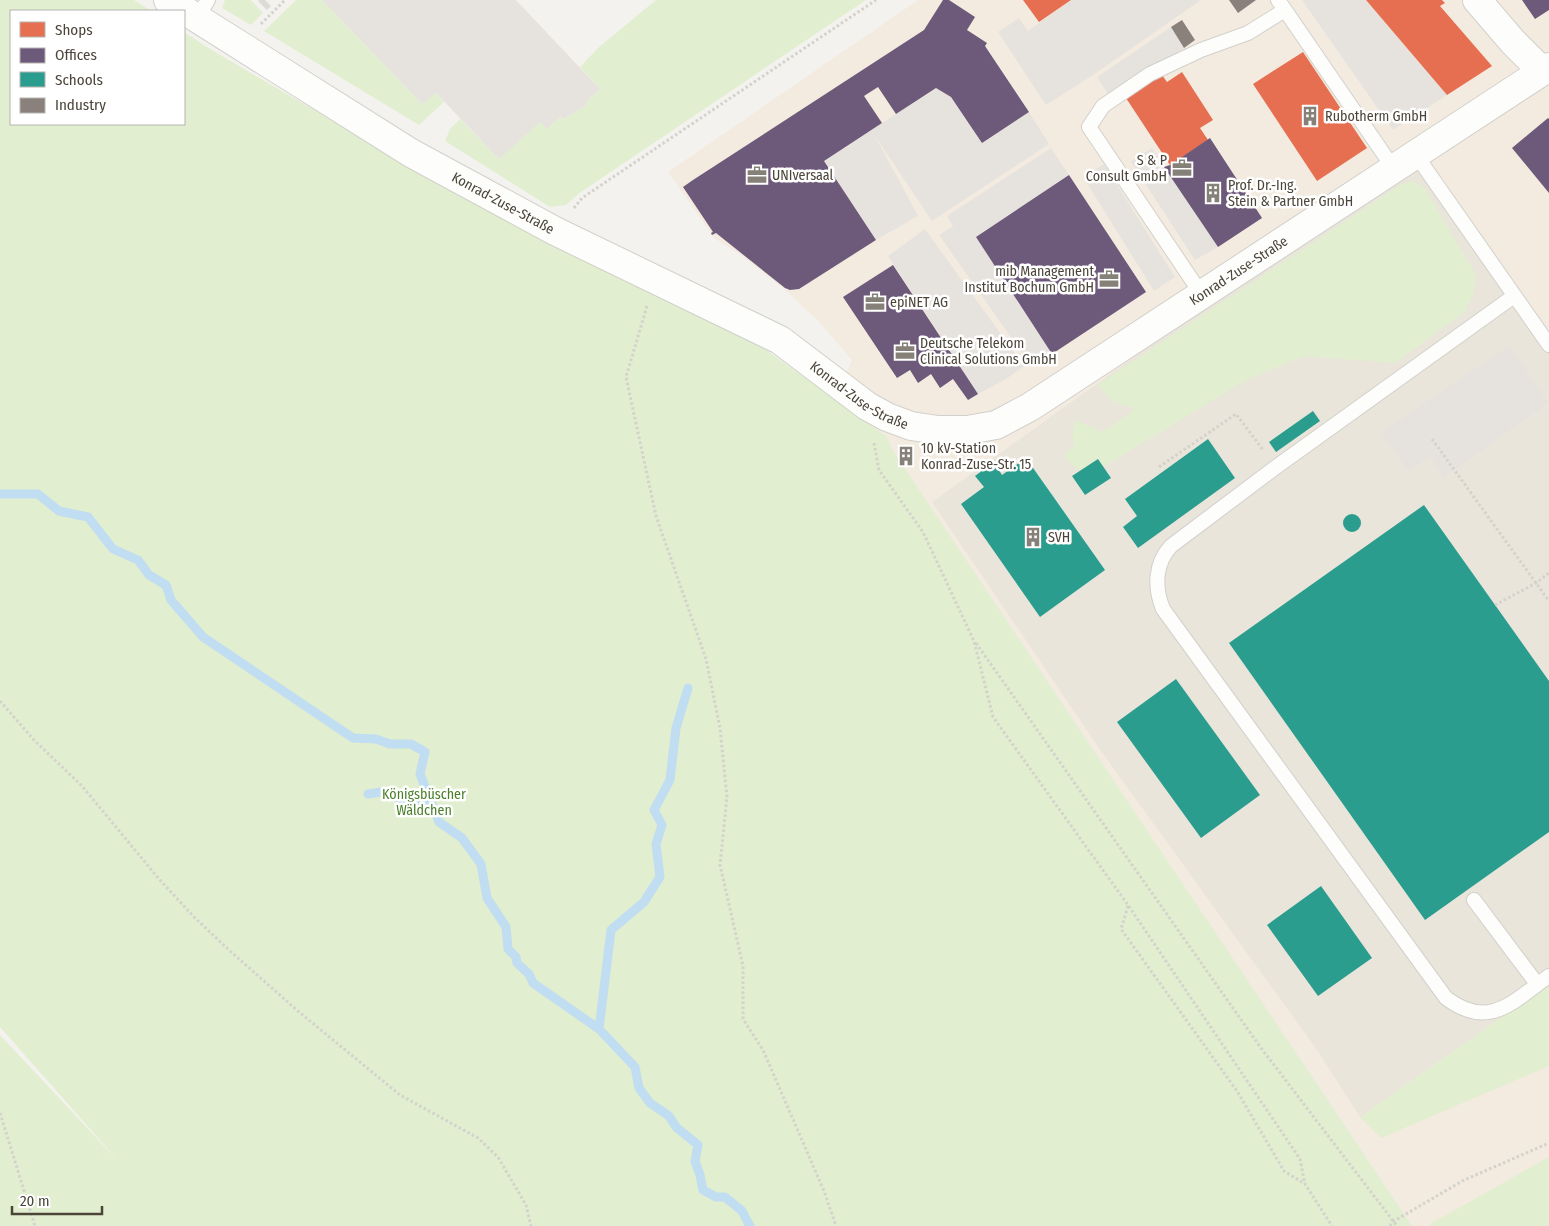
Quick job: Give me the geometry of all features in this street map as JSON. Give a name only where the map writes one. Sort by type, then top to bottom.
[{"type":"street","name":"Konrad-Zuse-Straße","points":[[168,0],[203,9],[411,153],[555,231],[780,340],[867,406],[887,417],[912,426],[938,430],[967,430],[996,425],[1030,408],[1450,131],[1547,72],[1513,42],[1477,0]]},
{"type":"lane","points":[[1202,296],[1089,127],[1104,106],[1150,74],[1201,50],[1248,33],[1281,5],[1514,296],[1549,345]]},
{"type":"lane","points":[[1514,296],[1276,467],[1171,546],[1164,553],[1156,586],[1163,609],[1446,998],[1453,1004],[1473,1012],[1492,1013],[1505,1007],[1549,976]]},
{"type":"lane","points":[[1474,900],[1537,984]]},
{"type":"path","points":[[555,231],[582,198],[876,0]]},
{"type":"path","points":[[655,280],[626,377],[656,516],[706,659],[720,728],[727,797],[720,865],[743,966],[743,1019],[763,1050],[824,1191],[836,1226]]},
{"type":"path","points":[[867,406],[879,470],[922,532],[974,641],[1261,1048],[1397,1226]]},
{"type":"path","points":[[1159,466],[1236,414],[1276,467]]},
{"type":"path","points":[[1432,439],[1549,601]]},
{"type":"path","points":[[1495,605],[1536,583],[1549,573]]},
{"type":"path","points":[[974,641],[993,717],[1128,905],[1300,1159],[1305,1184],[1332,1226]]},
{"type":"path","points":[[0,701],[34,740],[82,786],[159,879],[195,918],[230,951],[299,1012],[400,1095],[478,1138],[498,1157],[526,1205],[532,1226]]},
{"type":"path","points":[[1128,905],[1121,929],[1237,1091],[1284,1170],[1305,1184]]},
{"type":"path","points":[[0,1113],[35,1226]]},
{"type":"path","points":[[1390,1226],[1394,1221],[1464,1180],[1549,1143]]},
{"type":"shaded area","points":[[322,0],[516,0],[600,89],[586,102],[588,104],[564,119],[561,116],[547,129],[540,122],[499,159],[436,93],[422,104]]},
{"type":"shaded area","points":[[918,0],[1549,0],[1549,1226],[1412,1226],[892,449],[887,437],[833,398],[852,360],[817,320],[783,288],[738,253],[714,238],[668,172]]},
{"type":"shaded area","points":[[1071,0],[1201,0],[1096,73],[1046,105],[998,32],[1019,18],[1028,31]]},
{"type":"shaded area","points":[[1302,0],[1366,0],[1447,95],[1393,130]]},
{"type":"shaded area","points":[[1171,27],[1184,48],[1110,97],[1097,77]]},
{"type":"shaded area","points":[[936,88],[951,97],[982,143],[1029,112],[1049,144],[932,221],[875,136],[918,216],[876,240],[824,161]]},
{"type":"shaded area","points":[[1051,148],[1069,175],[976,237],[1052,354],[1032,367],[939,235],[953,226],[947,216]]},
{"type":"shaded area","points":[[1152,148],[1218,247],[1195,260],[1131,162]]},
{"type":"shaded area","points":[[1416,155],[1549,352],[1549,984],[1360,1117],[1317,1050],[1101,751],[932,502]]},
{"type":"shaded area","points":[[1104,164],[1175,277],[1154,291],[1083,177]]},
{"type":"shaded area","points":[[925,229],[1024,366],[1006,379],[978,394],[888,256]]},
{"type":"shaded area","points":[[1510,345],[1548,403],[1443,478],[1430,456],[1409,472],[1381,432]]},
{"type":"green space","name":"Königsbüscher Wäldchen","points":[[0,0],[134,0],[149,10],[10,10],[10,125],[185,125],[185,33],[480,207],[762,347],[887,437],[892,449],[1412,1226],[0,1226],[0,1035],[121,1164],[0,1027]]},
{"type":"green space","points":[[225,0],[251,0],[263,13],[251,25],[222,8]]},
{"type":"green space","points":[[296,0],[322,0],[422,104],[435,92],[444,102],[419,125],[264,31]]},
{"type":"green space","points":[[656,0],[866,0],[581,192],[566,205],[550,207],[445,141],[450,129],[460,119],[499,159],[501,80],[547,129],[561,116],[564,119],[588,104],[586,102],[600,89],[580,67],[598,48]]},
{"type":"green space","points":[[1412,181],[1424,187],[1476,275],[1474,292],[1465,312],[1395,363],[1304,356],[1248,379],[1103,467],[1097,459],[1080,471],[1070,463],[1064,455],[1075,444],[1072,434],[1075,420],[1103,432],[1135,409],[1114,402],[1097,385],[1400,185]]},
{"type":"green space","points":[[1549,984],[1549,1066],[1381,1138],[1360,1117]]},
{"type":"green space","points":[[1549,1157],[1549,1226],[1431,1226],[1430,1224]]},
{"type":"building: Shops","points":[[1023,0],[1071,0],[1039,22]]},
{"type":"building: Shops","points":[[1366,0],[1442,0],[1445,3],[1440,6],[1492,66],[1447,95]]},
{"type":"building: Shops","name":"Rubotherm GmbH","points":[[1303,52],[1367,148],[1317,181],[1253,84]]},
{"type":"building: Shops","points":[[1182,72],[1213,120],[1200,128],[1208,140],[1170,165],[1126,98],[1162,75],[1167,82]]},
{"type":"building: Shops","name":"10 kV-Station Konrad-Zuse-Str. 15","points":[[900,451],[913,454],[912,460],[898,457]]},
{"type":"building: Offices","points":[[943,0],[949,0],[975,17],[967,30],[987,43],[985,46],[1029,112],[982,143],[951,97],[936,88],[896,114],[878,87],[864,96],[882,123],[824,161],[876,240],[799,289],[790,290],[785,288],[716,233],[712,235],[711,233],[713,232],[683,187],[924,30]]},
{"type":"building: Offices","points":[[1522,0],[1549,0],[1549,10],[1535,19]]},
{"type":"building: Offices","points":[[1549,119],[1549,193],[1512,148]]},
{"type":"building: Offices","name":"Prof. Dr.-Ing. Stein & Partner GmbH","points":[[1210,138],[1262,218],[1218,247],[1164,167],[1170,165]]},
{"type":"building: Offices","points":[[1069,175],[1146,292],[1052,354],[976,237]]},
{"type":"building: Offices","points":[[893,265],[978,394],[968,400],[953,379],[940,388],[931,374],[918,383],[910,370],[897,378],[843,297]]},
{"type":"building: Schools","points":[[1313,411],[1320,421],[1276,452],[1269,442]]},
{"type":"building: Schools","points":[[1208,439],[1235,478],[1138,548],[1123,527],[1137,516],[1125,499]]},
{"type":"building: Schools","name":"SVH","points":[[1026,458],[1105,570],[1040,617],[961,504],[984,487],[975,476],[994,462],[1002,475]]},
{"type":"building: Schools","points":[[1098,459],[1111,478],[1085,495],[1072,476]]},
{"type":"building: Schools","points":[[1424,505],[1549,681],[1549,832],[1425,920],[1229,643]]},
{"type":"building: Schools","points":[[1352,514],[1358,517],[1361,523],[1358,529],[1352,532],[1346,529],[1343,523],[1346,517]]},
{"type":"building: Schools","points":[[1176,679],[1260,795],[1201,838],[1117,722]]},
{"type":"building: Schools","points":[[1321,886],[1372,958],[1318,996],[1267,925]]},
{"type":"building: Industry","points":[[1229,0],[1256,0],[1238,13]]},
{"type":"building: Industry","points":[[1182,20],[1195,40],[1184,48],[1171,27]]},
{"type":"building: Other","points":[[259,0],[265,0],[271,6],[267,10]]},
{"type":"waterway","points":[[0,494],[38,494],[59,511],[88,517],[113,549],[138,560],[149,575],[166,585],[171,600],[203,637],[353,738],[376,739],[390,744],[411,744],[425,752],[420,774],[439,822],[462,838],[481,864],[487,898],[506,927],[508,949],[516,957],[517,963],[529,974],[533,983],[599,1029],[635,1067],[639,1088],[650,1103],[669,1116],[676,1127],[698,1145],[695,1161],[703,1190],[716,1197],[725,1197],[742,1211],[750,1226]]},
{"type":"waterway","points":[[599,1029],[611,930],[644,902],[660,877],[656,844],[662,825],[654,810],[670,780],[676,728],[688,688]]},
{"type":"waterway","points":[[368,794],[381,792],[410,802],[432,805]]},
{"type":"place","name":"Rubotherm GmbH","points":[[1310,116]]},
{"type":"place","name":"S & P Consult GmbH","points":[[1182,168]]},
{"type":"place","name":"UNIversaal","points":[[757,175]]},
{"type":"place","name":"Prof. Dr.-Ing. Stein & Partner GmbH","points":[[1213,193]]},
{"type":"place","name":"mib Management Institut Bochum GmbH","points":[[1109,279]]},
{"type":"place","name":"epiNET AG","points":[[875,302]]},
{"type":"place","name":"Deutsche Telekom Clinical Solutions GmbH","points":[[905,351]]},
{"type":"place","name":"10 kV-Station Konrad-Zuse-Str. 15","points":[[906,456]]},
{"type":"place","name":"SVH","points":[[1033,537]]}]
